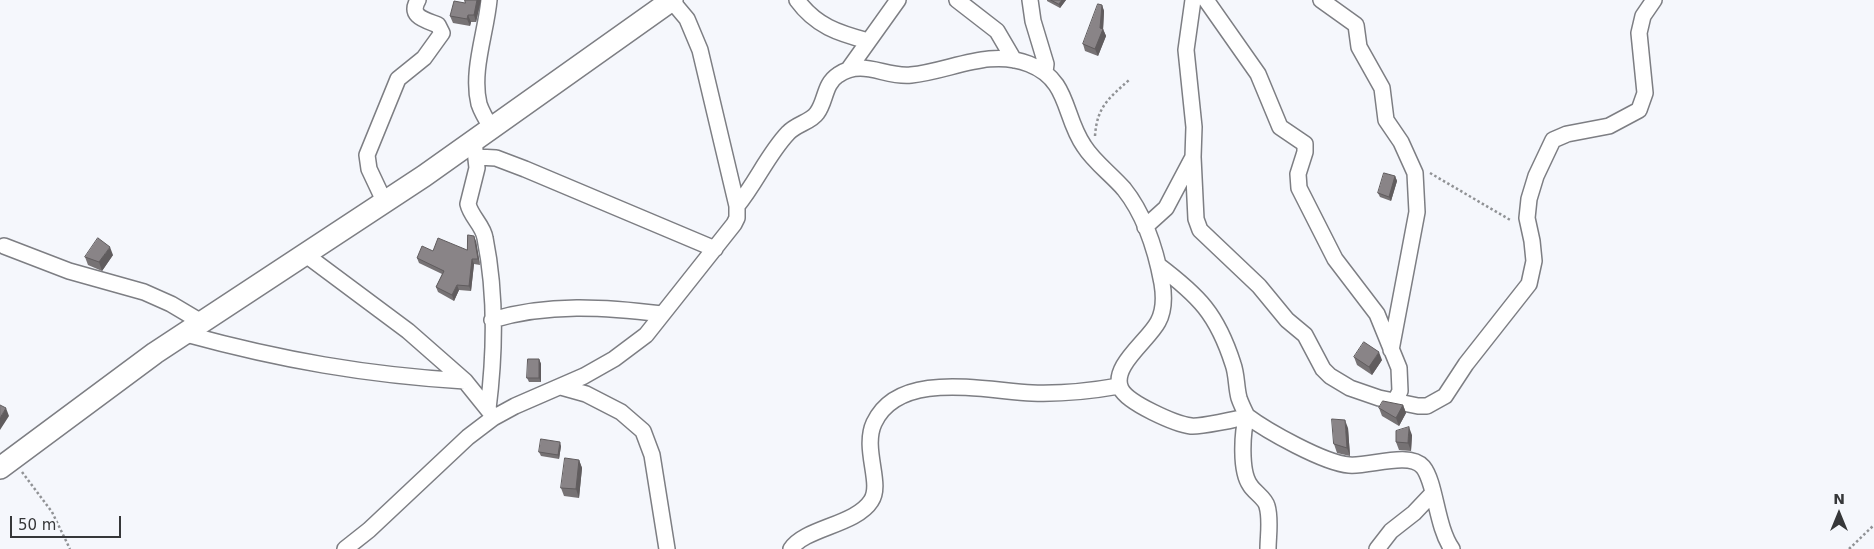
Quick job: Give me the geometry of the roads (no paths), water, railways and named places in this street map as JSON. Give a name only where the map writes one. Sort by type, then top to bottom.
[{"type":"street","points":[[385,202],[369,169],[367,155],[398,79],[424,58],[442,33],[438,25],[421,20],[416,15],[415,9],[418,0]]},
{"type":"street","points":[[489,0],[480,58],[478,95],[482,111],[492,129]]},
{"type":"street","points":[[6,464],[155,353],[306,256],[385,202],[475,149],[492,129],[672,0],[686,19],[700,50],[737,206],[737,218],[734,224],[646,334],[614,359],[584,376],[491,413],[375,525],[345,549]]},
{"type":"street","points":[[797,0],[812,18],[822,25],[868,41]]},
{"type":"street","points":[[848,70],[898,0]]},
{"type":"street","points":[[957,0],[997,31],[1011,58],[1014,60]]},
{"type":"street","points":[[1030,0],[1033,21],[1046,64],[1044,72]]},
{"type":"street","points":[[1193,0],[1186,50],[1194,127],[1196,219],[1200,230],[1259,286],[1287,320],[1305,335],[1323,368],[1330,376],[1357,390],[1395,401],[1427,406],[1445,396],[1466,364],[1530,284],[1534,261],[1530,231],[1526,218],[1529,199],[1536,176],[1553,140],[1566,134],[1609,126],[1639,110],[1645,93],[1639,33],[1643,16],[1654,0]]},
{"type":"street","points":[[1206,0],[1258,74],[1280,127],[1305,144],[1305,152],[1298,174],[1300,188],[1335,259],[1377,314],[1398,368],[1400,391],[1395,401]]},
{"type":"street","points":[[1321,0],[1356,25],[1357,42],[1382,88],[1386,120],[1413,165],[1417,212],[1391,350]]},
{"type":"street","points":[[737,206],[782,140],[793,128],[814,117],[819,111],[824,93],[833,78],[848,70],[863,67],[900,76],[934,72],[982,58],[1014,60],[1030,64],[1044,72],[1060,89],[1075,131],[1093,158],[1123,187],[1136,204],[1158,265],[1163,285],[1163,306],[1159,322],[1122,366],[1119,386],[1124,395],[1134,402],[1181,424],[1191,426],[1202,427],[1247,416]]},
{"type":"street","points":[[475,149],[525,168],[715,249]]},
{"type":"street","points":[[475,149],[477,168],[468,204],[485,236],[489,264],[492,320],[491,413]]},
{"type":"street","points":[[1145,227],[1166,208],[1194,157]]},
{"type":"street","points":[[4,246],[69,270],[144,292],[171,304],[194,328],[266,355],[350,371],[465,381]]},
{"type":"street","points":[[306,256],[408,331],[465,381],[491,413]]},
{"type":"street","points":[[1158,265],[1191,292],[1212,313],[1234,365],[1239,398],[1247,416],[1260,426],[1312,452],[1347,465],[1363,466],[1405,459],[1417,462],[1425,470],[1440,525],[1452,549]]},
{"type":"street","points":[[492,320],[520,312],[553,308],[662,314]]},
{"type":"street","points":[[561,386],[586,394],[621,412],[642,431],[652,455],[667,549]]},
{"type":"street","points":[[791,549],[803,539],[856,514],[868,506],[873,499],[875,487],[869,452],[869,438],[874,423],[881,412],[900,397],[913,391],[940,387],[1052,393],[1119,386]]},
{"type":"street","points":[[1247,416],[1243,428],[1245,475],[1249,484],[1267,506],[1268,549]]},
{"type":"street","points":[[1377,549],[1391,531],[1414,513],[1432,494]]}]
